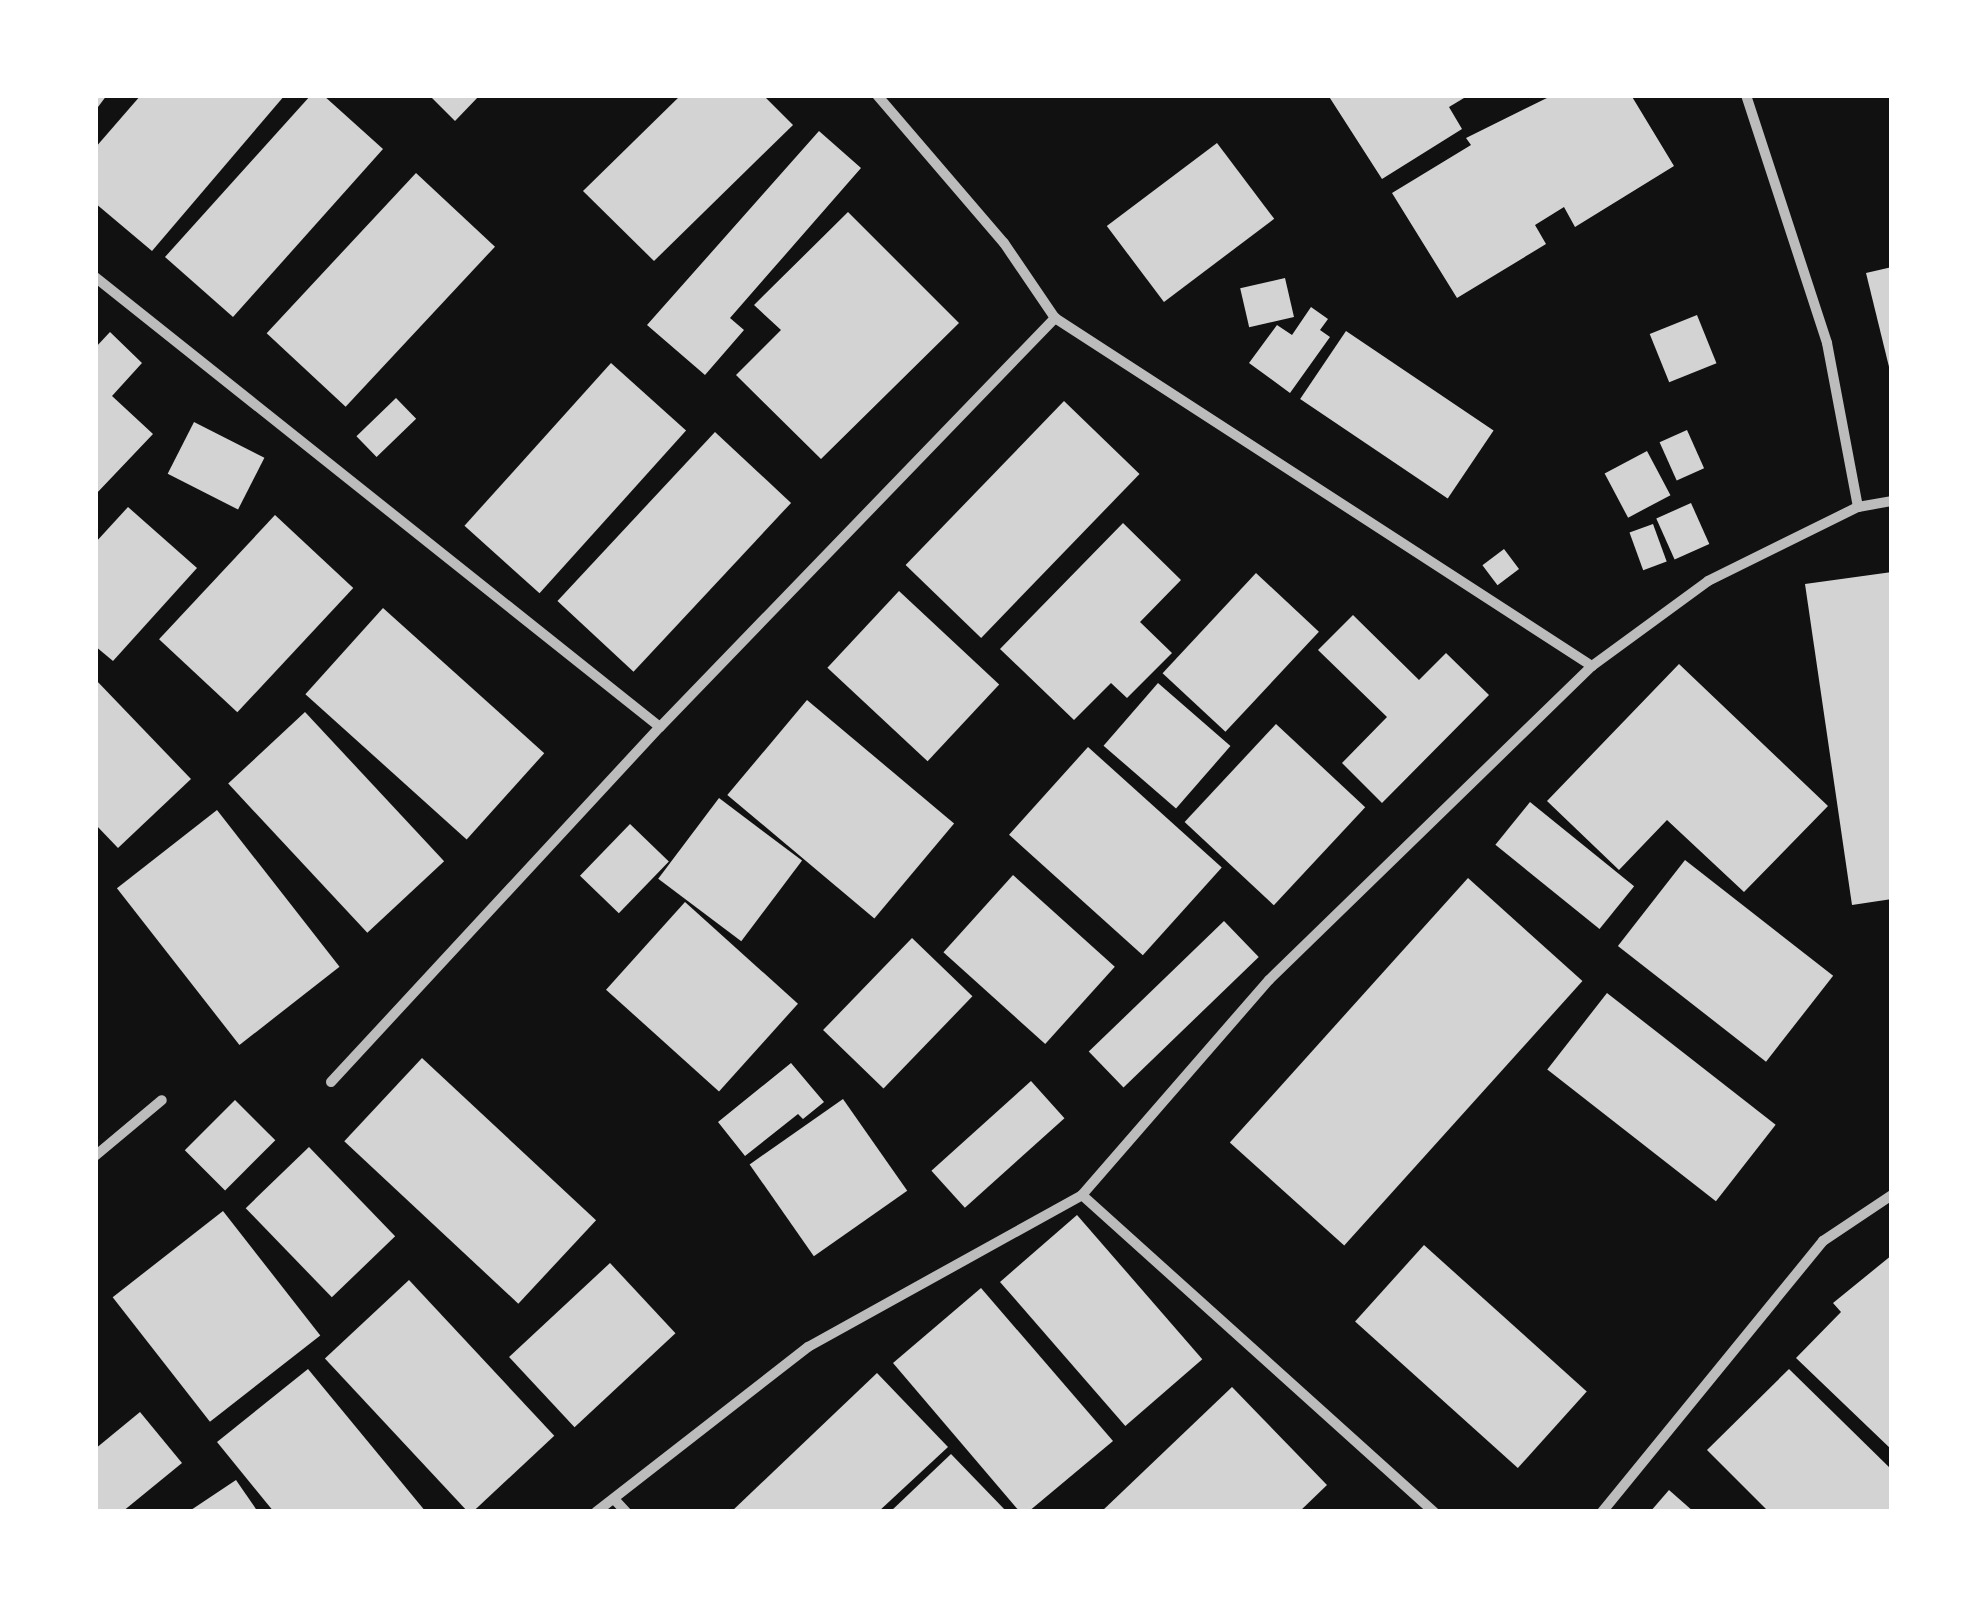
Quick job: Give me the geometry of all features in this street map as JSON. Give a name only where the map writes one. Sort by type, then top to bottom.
[{"type":"street","points":[[877,95],[1004,243],[1055,318],[1592,666]]},
{"type":"street","points":[[1746,95],[1827,343],[1858,506]]},
{"type":"street","points":[[95,277],[660,727]]},
{"type":"street","points":[[332,1082],[660,727],[1055,318]]},
{"type":"street","points":[[596,1512],[808,1346],[1082,1194],[1269,980],[1592,666],[1708,581],[1858,506],[1892,501]]},
{"type":"street","points":[[95,1156],[162,1100]]},
{"type":"street","points":[[1082,1194],[1434,1512]]},
{"type":"street","points":[[1602,1512],[1823,1241],[1892,1195]]},
{"type":"street","points":[[614,1498],[626,1512]]},
{"type":"building","points":[[95,95],[107,95],[95,111]]},
{"type":"building","points":[[141,95],[285,95],[152,251],[95,203],[95,148]]},
{"type":"building","points":[[311,95],[323,95],[383,149],[233,317],[165,257]]},
{"type":"building","points":[[429,95],[480,95],[455,121]]},
{"type":"building","points":[[681,95],[763,95],[793,125],[654,261],[583,191]]},
{"type":"building","points":[[1328,95],[1469,95],[1449,107],[1462,129],[1382,179]]},
{"type":"building","points":[[1553,95],[1631,95],[1674,166],[1575,227],[1564,207],[1535,225],[1546,244],[1457,298],[1392,193],[1471,145],[1466,138]]},
{"type":"building","points":[[819,131],[861,168],[730,318],[744,330],[705,375],[647,325]]},
{"type":"building","points":[[1217,143],[1274,219],[1164,302],[1107,226]]},
{"type":"building","points":[[416,173],[495,247],[346,407],[267,333]]},
{"type":"building","points":[[848,212],[959,323],[821,459],[736,375],[781,330],[754,305]]},
{"type":"building","points":[[1892,267],[1892,375],[1891,375],[1866,273]]},
{"type":"building","points":[[1285,278],[1294,317],[1249,327],[1240,288]]},
{"type":"building","points":[[1311,307],[1328,319],[1320,330],[1330,337],[1290,393],[1249,363],[1277,325],[1292,335]]},
{"type":"building","points":[[1697,315],[1716,363],[1669,382],[1650,334]]},
{"type":"building","points":[[1346,331],[1494,431],[1448,499],[1300,399]]},
{"type":"building","points":[[110,332],[142,363],[112,396],[153,434],[95,495],[95,348]]},
{"type":"building","points":[[611,363],[686,431],[540,593],[464,526]]},
{"type":"building","points":[[396,398],[416,419],[377,457],[356,436]]},
{"type":"building","points":[[1064,401],[1140,474],[981,638],[906,565]]},
{"type":"building","points":[[194,422],[264,458],[238,510],[168,474]]},
{"type":"building","points":[[1687,430],[1704,468],[1677,481],[1660,442]]},
{"type":"building","points":[[715,432],[791,503],[634,672],[557,601]]},
{"type":"building","points":[[1647,451],[1670,495],[1628,518],[1605,474]]},
{"type":"building","points":[[1691,503],[1709,544],[1675,560],[1656,518]]},
{"type":"building","points":[[128,507],[197,568],[113,661],[95,646],[95,543]]},
{"type":"building","points":[[275,515],[353,588],[237,712],[159,639]]},
{"type":"building","points":[[1123,523],[1181,580],[1140,622],[1172,653],[1127,698],[1111,683],[1074,720],[1000,649]]},
{"type":"building","points":[[1653,524],[1667,562],[1643,570],[1630,533]]},
{"type":"building","points":[[1504,549],[1519,569],[1497,585],[1482,565]]},
{"type":"building","points":[[1892,572],[1892,899],[1852,905],[1805,584]]},
{"type":"building","points":[[1256,573],[1319,632],[1225,732],[1163,673]]},
{"type":"building","points":[[899,591],[999,684],[928,761],[827,668]]},
{"type":"building","points":[[383,608],[544,753],[467,839],[305,694]]},
{"type":"building","points":[[1353,615],[1419,680],[1446,653],[1489,695],[1382,803],[1342,763],[1387,717],[1318,650]]},
{"type":"building","points":[[1679,664],[1828,806],[1744,892],[1667,820],[1619,870],[1547,801]]},
{"type":"building","points":[[95,679],[191,779],[118,848],[95,824]]},
{"type":"building","points":[[1158,683],[1230,746],[1176,809],[1104,746]]},
{"type":"building","points":[[807,700],[954,823],[874,918],[727,795]]},
{"type":"building","points":[[305,712],[444,861],[367,933],[228,784]]},
{"type":"building","points":[[1276,724],[1365,807],[1274,905],[1185,822]]},
{"type":"building","points":[[1088,747],[1222,867],[1143,955],[1009,835]]},
{"type":"building","points":[[719,798],[802,861],[741,941],[658,879]]},
{"type":"building","points":[[1530,802],[1634,886],[1600,929],[1495,845]]},
{"type":"building","points":[[217,810],[340,967],[239,1045],[117,888]]},
{"type":"building","points":[[630,824],[669,862],[619,913],[580,876]]},
{"type":"building","points":[[1685,860],[1833,976],[1766,1062],[1618,946]]},
{"type":"building","points":[[1013,875],[1115,967],[1045,1044],[943,952]]},
{"type":"building","points":[[1468,878],[1582,981],[1344,1246],[1230,1143]]},
{"type":"building","points":[[685,902],[798,1004],[719,1091],[606,990]]},
{"type":"building","points":[[1224,921],[1259,957],[1123,1088],[1089,1052]]},
{"type":"building","points":[[912,938],[972,996],[884,1088],[823,1030]]},
{"type":"building","points":[[1607,993],[1776,1125],[1716,1201],[1547,1069]]},
{"type":"building","points":[[422,1058],[596,1220],[518,1304],[344,1141]]},
{"type":"building","points":[[791,1063],[824,1102],[803,1119],[798,1114],[745,1156],[718,1122]]},
{"type":"building","points":[[1031,1081],[1064,1118],[965,1208],[931,1171]]},
{"type":"building","points":[[843,1099],[907,1191],[814,1256],[750,1164]]},
{"type":"building","points":[[235,1100],[275,1140],[225,1191],[185,1150]]},
{"type":"building","points":[[309,1147],[395,1236],[332,1297],[246,1208]]},
{"type":"building","points":[[223,1211],[320,1336],[210,1422],[113,1297]]},
{"type":"building","points":[[1077,1215],[1202,1359],[1125,1426],[1000,1282]]},
{"type":"building","points":[[1424,1245],[1587,1392],[1518,1468],[1355,1322]]},
{"type":"building","points":[[1892,1255],[1892,1450],[1796,1358],[1841,1312],[1833,1303]]},
{"type":"building","points":[[610,1263],[675,1333],[575,1427],[509,1357]]},
{"type":"building","points":[[409,1280],[554,1436],[468,1512],[325,1358]]},
{"type":"building","points":[[981,1288],[1113,1441],[1028,1512],[1020,1512],[893,1363]]},
{"type":"building","points":[[308,1369],[426,1512],[274,1512],[217,1442]]},
{"type":"building","points":[[1789,1369],[1892,1470],[1892,1512],[1769,1512],[1707,1450]]},
{"type":"building","points":[[877,1373],[948,1447],[878,1512],[731,1512]]},
{"type":"building","points":[[1232,1387],[1327,1485],[1299,1512],[1101,1512]]},
{"type":"building","points":[[140,1412],[182,1463],[122,1512],[95,1512],[95,1449]]},
{"type":"building","points":[[951,1454],[1007,1512],[890,1512]]},
{"type":"building","points":[[236,1480],[258,1512],[188,1512]]},
{"type":"building","points":[[1669,1490],[1694,1512],[1650,1512]]}]
